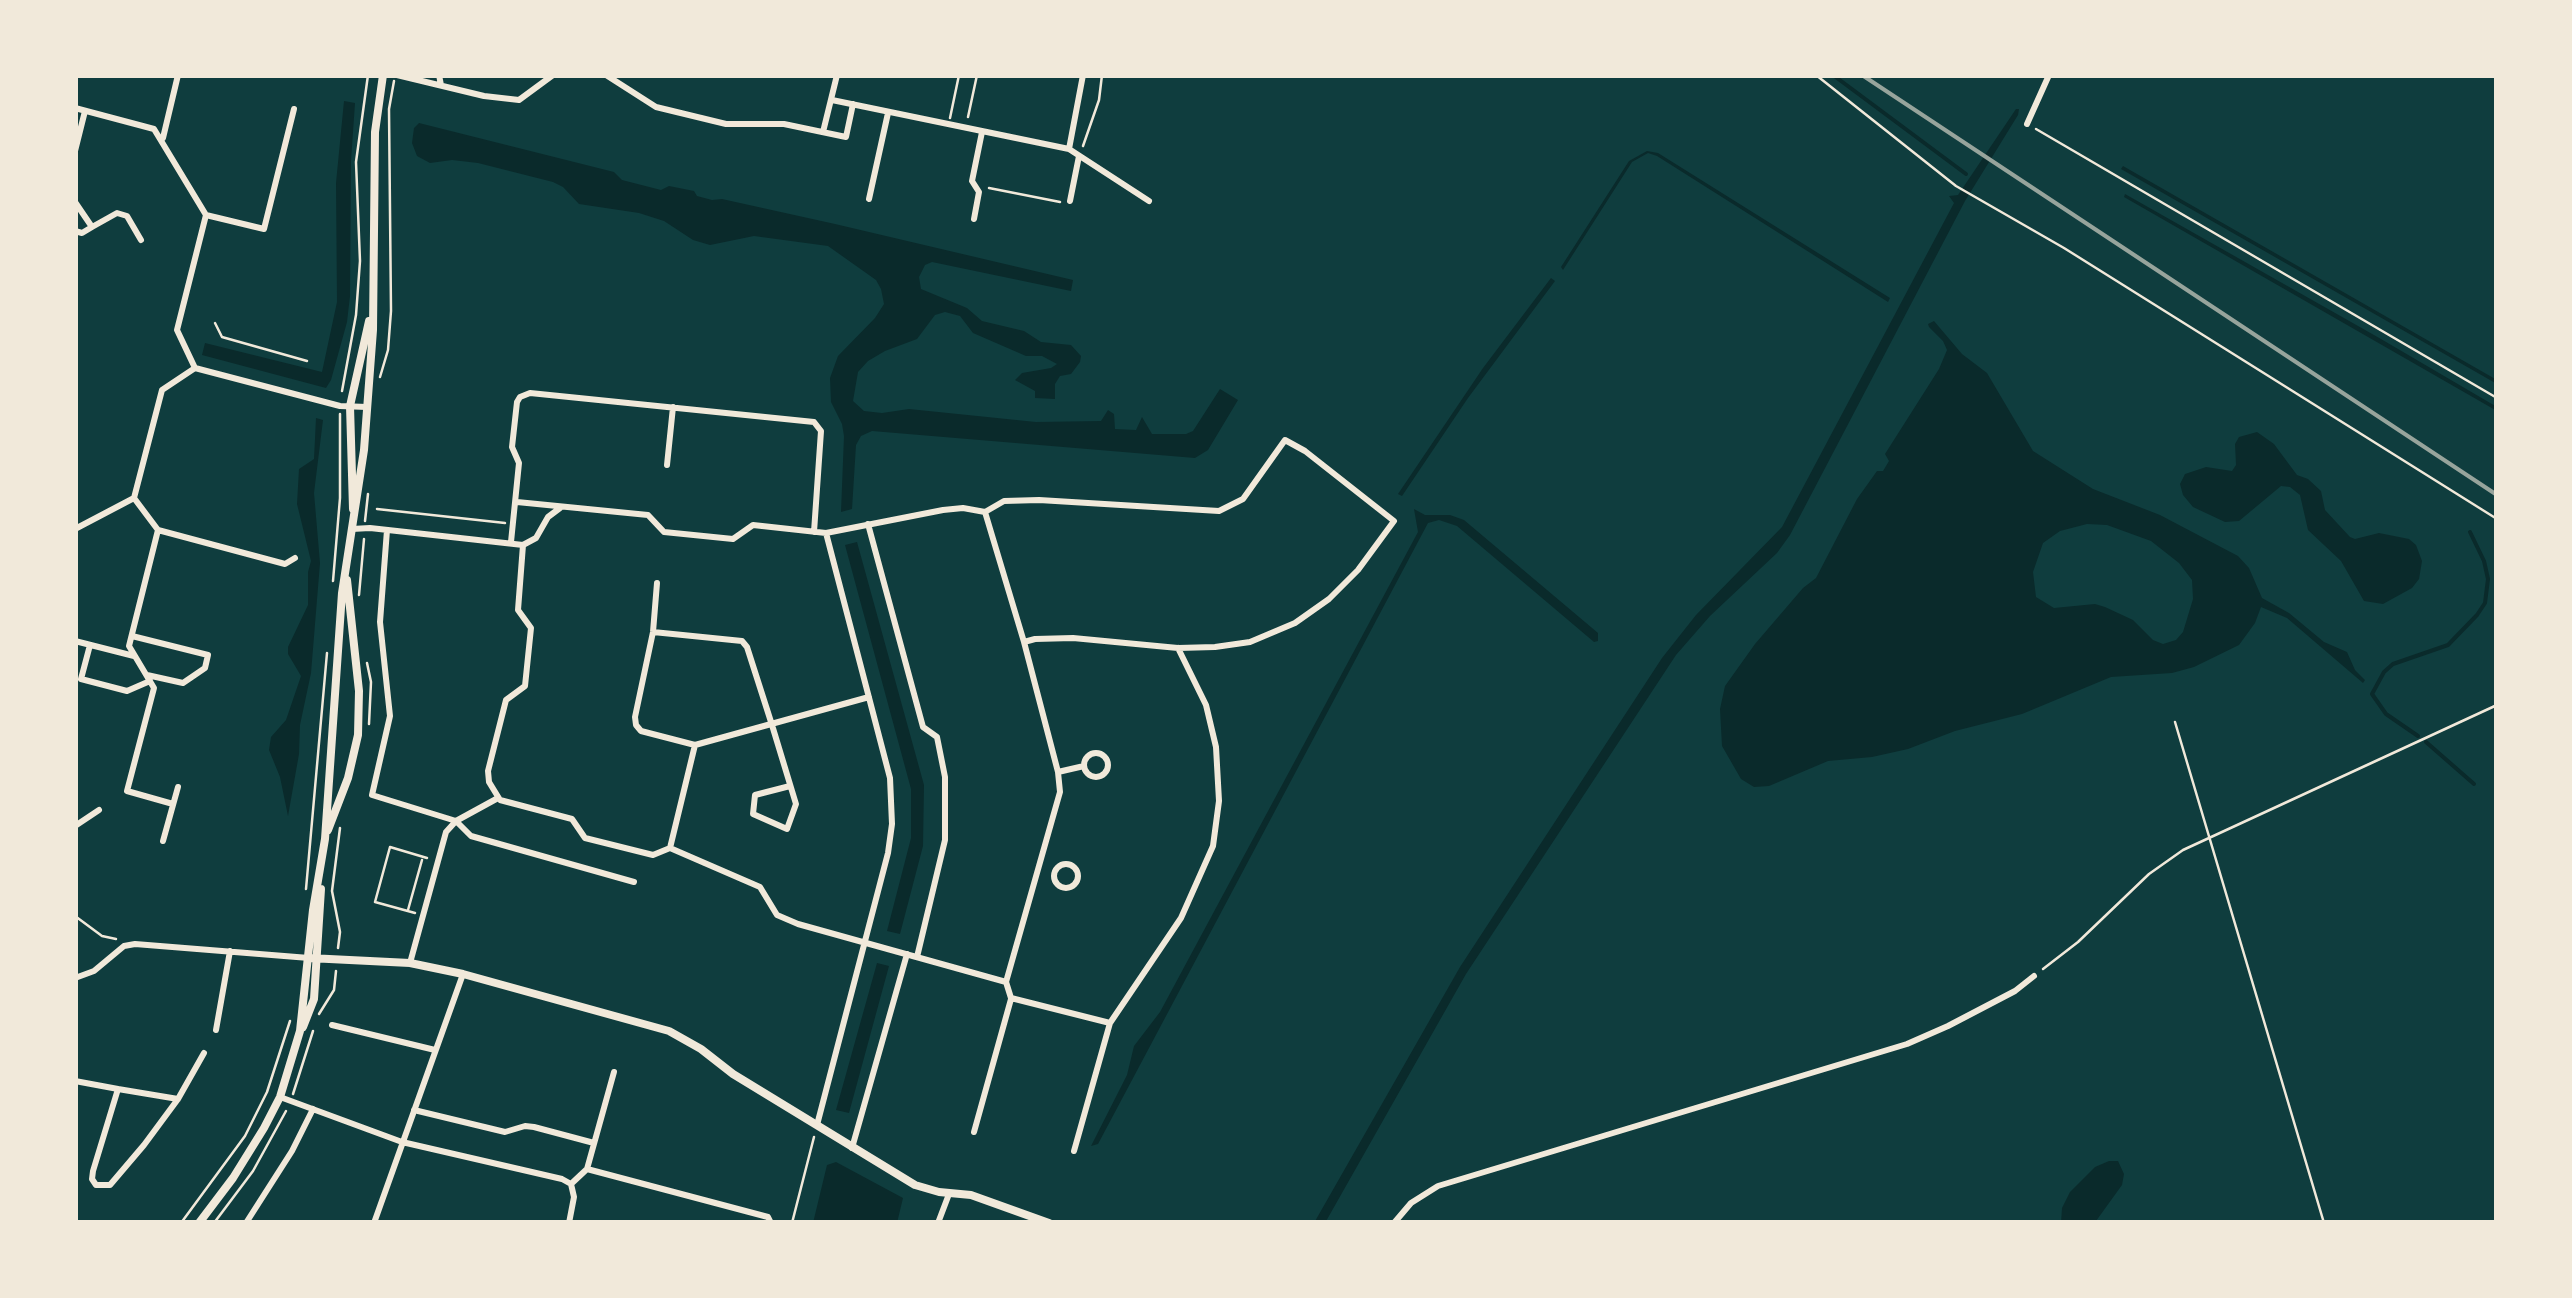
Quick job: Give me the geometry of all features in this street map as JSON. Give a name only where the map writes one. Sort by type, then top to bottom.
[{"type":"street","points":[[163,140],[178,75]]},
{"type":"street","points":[[354,514],[345,406],[371,313],[375,265],[374,132],[383,75]]},
{"type":"street","points":[[397,75],[484,96],[519,100],[552,75]]},
{"type":"street","points":[[439,75],[441,85]]},
{"type":"street","points":[[606,75],[656,108],[726,124],[784,124],[846,137],[852,104]]},
{"type":"street","points":[[823,132],[837,75]]},
{"type":"street","points":[[1069,149],[1083,75]]},
{"type":"street","points":[[2028,124],[2049,75]]},
{"type":"street","points":[[832,100],[1069,149],[1149,201]]},
{"type":"street","points":[[75,108],[154,129],[206,215],[177,330],[195,368]]},
{"type":"street","points":[[206,215],[264,230],[294,109]]},
{"type":"street","points":[[75,151],[85,111]]},
{"type":"street","points":[[869,199],[888,112]]},
{"type":"street","points":[[974,219],[979,192],[972,181],[982,132]]},
{"type":"street","points":[[1070,201],[1079,156]]},
{"type":"street","points":[[75,202],[92,228]]},
{"type":"street","points":[[75,231],[82,233],[117,213],[127,216],[141,240]]},
{"type":"street","points":[[200,1223],[233,1178],[280,1097],[300,1031],[310,1012],[342,593],[367,408],[371,313]]},
{"type":"street","points":[[75,529],[134,498],[162,390],[195,368],[345,406],[367,408]]},
{"type":"street","points":[[511,542],[519,463],[512,447],[520,396],[530,393],[814,422],[821,431],[814,532]]},
{"type":"street","points":[[666,465],[673,407]]},
{"type":"street","points":[[516,502],[648,514],[664,532],[733,538],[753,525],[826,532],[963,508],[985,512],[1004,501],[1220,511],[1243,499],[1284,440],[1306,451],[1394,521],[1358,570],[1329,600],[1295,623],[1250,642],[1215,648],[1073,638],[1024,642]]},
{"type":"street","points":[[134,498],[158,530],[286,564],[295,558]]},
{"type":"street","points":[[352,529],[523,545],[536,538],[556,510],[566,506]]},
{"type":"street","points":[[974,1132],[1011,998],[1006,982],[1060,792],[1024,642],[985,512]]},
{"type":"street","points":[[868,524],[924,728],[936,737],[945,777],[944,840],[917,957]]},
{"type":"street","points":[[158,530],[129,646],[154,688],[127,791],[173,804]]},
{"type":"street","points":[[388,530],[380,622],[390,716],[372,795],[456,821],[471,836],[634,882]]},
{"type":"street","points":[[817,1125],[888,853],[892,804],[890,778],[826,532]]},
{"type":"street","points":[[498,798],[488,771],[506,700],[525,686],[531,628],[518,610],[523,545]]},
{"type":"street","points":[[325,840],[348,778],[358,735],[359,690],[346,567]]},
{"type":"street","points":[[657,582],[653,632],[636,725],[648,734],[695,744],[869,697]]},
{"type":"street","points":[[653,632],[742,641],[796,804],[787,829],[752,814],[755,796],[790,786]]},
{"type":"street","points":[[90,645],[78,678],[127,690],[148,678],[183,682],[205,668],[208,654],[132,636]]},
{"type":"street","points":[[75,641],[136,657]]},
{"type":"street","points":[[1074,1150],[1110,1024],[1182,918],[1213,846],[1220,801],[1216,747],[1206,705],[1178,648]]},
{"type":"street","points":[[670,848],[695,744]]},
{"type":"street","points":[[1058,772],[1084,766]]},
{"type":"street","points":[[162,841],[178,787]]},
{"type":"street","points":[[410,963],[446,832],[456,821],[498,798],[572,819],[585,838],[653,855],[670,848],[760,887],[777,915],[1006,982]]},
{"type":"street","points":[[75,826],[98,810]]},
{"type":"street","points":[[1069,864],[1078,879],[1072,887],[1062,888],[1055,882],[1054,873],[1059,865],[1069,864]]},
{"type":"street","points":[[1039,870],[1054,873]]},
{"type":"street","points":[[75,978],[94,972],[124,946],[135,944],[410,963],[463,974],[669,1031],[915,1184],[971,1196],[1050,1223]]},
{"type":"street","points":[[216,1030],[230,951]]},
{"type":"street","points":[[852,1148],[907,954]]},
{"type":"street","points":[[374,1223],[463,974]]},
{"type":"street","points":[[1394,1223],[1423,1193],[1438,1186],[1907,1044],[1965,1018],[2034,976]]},
{"type":"street","points":[[1011,998],[1110,1024]]},
{"type":"street","points":[[332,1025],[435,1050]]},
{"type":"street","points":[[118,1089],[93,1171],[92,1179],[104,1186],[118,1176],[178,1099],[204,1054]]},
{"type":"street","points":[[572,1184],[587,1169],[614,1072]]},
{"type":"street","points":[[75,1081],[178,1099]]},
{"type":"street","points":[[280,1097],[402,1142],[572,1184]]},
{"type":"street","points":[[246,1223],[292,1151],[313,1109]]},
{"type":"street","points":[[414,1110],[505,1132],[534,1127],[594,1143]]},
{"type":"street","points":[[587,1169],[768,1217],[770,1223]]},
{"type":"street","points":[[568,1223],[574,1197],[572,1184]]},
{"type":"street","points":[[938,1223],[949,1194]]},
{"type":"path","points":[[332,593],[360,261],[356,162],[368,75]]},
{"type":"path","points":[[949,125],[959,75]]},
{"type":"path","points":[[966,128],[977,75]]},
{"type":"path","points":[[1079,156],[1099,100],[1102,75]]},
{"type":"path","points":[[1816,75],[1956,186],[2064,248],[2497,519]]},
{"type":"path","points":[[2043,134],[2497,398]]},
{"type":"path","points":[[979,192],[986,187],[1067,204],[1070,201]]},
{"type":"path","points":[[215,323],[222,336],[308,361]]},
{"type":"path","points":[[377,508],[512,524]]},
{"type":"path","points":[[306,898],[328,645]]},
{"type":"path","points":[[2034,976],[2078,942],[2149,874],[2183,850],[2497,705]]},
{"type":"path","points":[[2176,722],[2324,1223]]},
{"type":"path","points":[[423,915],[375,902],[390,848],[438,861]]},
{"type":"path","points":[[408,911],[423,857]]},
{"type":"path","points":[[75,916],[124,946]]},
{"type":"path","points":[[181,1223],[246,1136],[267,1092],[294,1008]]},
{"type":"path","points":[[792,1223],[817,1125]]},
{"type":"water","points":[[344,101],[355,103],[350,296],[331,380],[326,388],[202,355],[205,343],[322,372],[337,302],[336,183]]},
{"type":"water","points":[[2016,109],[2018,115],[1965,201],[1790,535],[1676,655],[1466,974],[1325,1223],[1314,1223],[1460,967],[1662,658],[1696,615],[1782,527],[1954,203],[1949,196],[1958,195]]},
{"type":"water","points":[[419,123],[614,172],[622,180],[661,190],[669,186],[694,191],[697,196],[712,200],[835,224],[1073,280],[1071,291],[932,262],[925,265],[919,277],[921,289],[967,308],[982,321],[1024,331],[1041,342],[1071,345],[1081,356],[1080,362],[1071,374],[1060,376],[1055,384],[1055,399],[1035,398],[1035,391],[1015,380],[1022,373],[1057,364],[1042,356],[1026,356],[973,333],[960,316],[945,312],[935,315],[917,339],[885,351],[858,372],[853,401],[864,411],[909,409],[1036,422],[1101,421],[1108,410],[1114,414],[1115,429],[1136,430],[1142,417],[1152,434],[1186,434],[1193,431],[1220,389],[1238,400],[1208,450],[1195,458],[872,431],[861,436],[856,445],[852,509],[841,512],[844,436],[831,402],[830,378],[838,356],[884,304],[876,280],[828,246],[754,236],[710,245],[639,213],[579,204],[553,182],[478,163],[430,163],[417,156],[412,143],[414,128]]},
{"type":"water","points":[[1647,151],[1658,153],[1890,298],[1888,302],[1648,153],[1632,162],[1563,270],[1561,267],[1629,161]]},
{"type":"water","points":[[2123,166],[2497,380],[2497,384],[2121,169]]},
{"type":"water","points":[[2125,194],[2381,339],[2497,407],[2497,411],[2124,197]]},
{"type":"water","points":[[1551,278],[1555,281],[1468,398],[1402,496],[1398,494],[1483,368]]},
{"type":"water","points":[[1934,321],[1962,354],[1987,373],[2033,451],[2093,489],[2160,515],[2238,556],[2249,568],[2262,598],[2289,613],[2324,642],[2347,652],[2355,670],[2365,680],[2363,683],[2287,618],[2261,607],[2239,645],[2194,667],[2172,673],[2111,677],[2022,714],[1955,731],[1908,749],[1828,761],[1769,786],[1754,787],[1741,779],[1722,746],[1720,709],[1725,686],[1755,644],[1816,578],[1857,499],[1889,461],[1885,454],[1947,350],[1928,324]],"holes":[[[2087,524],[2107,525],[2151,541],[2179,563],[2192,580],[2193,599],[2183,632],[2176,640],[2163,644],[2153,640],[2133,620],[2105,607],[2095,604],[2054,608],[2036,597],[2033,572],[2043,543],[2060,531]]]},
{"type":"water","points":[[316,418],[323,420],[314,493],[320,563],[311,673],[288,816],[280,777],[269,750],[271,737],[286,720],[301,676],[288,647],[308,605],[311,561],[297,504],[299,469],[314,459]]},
{"type":"water","points":[[2257,432],[2274,444],[2297,475],[2321,491],[2325,510],[2350,537],[2379,533],[2409,539],[2416,545],[2422,561],[2419,579],[2412,588],[2383,604],[2364,601],[2341,561],[2308,530],[2300,495],[2290,487],[2281,486],[2239,521],[2225,522],[2193,507],[2180,484],[2185,474],[2206,467],[2232,471],[2239,437]]},
{"type":"water","points":[[1414,509],[1425,515],[1450,515],[1464,520],[1598,633],[1598,641],[1594,642],[1457,526],[1439,520],[1428,523],[1098,1144],[1091,1146],[1127,1075],[1134,1046],[1160,1012],[1418,532]]},
{"type":"water","points":[[857,542],[924,785],[923,846],[900,934],[887,931],[911,838],[911,789],[845,545]]},
{"type":"water","points":[[877,963],[889,966],[849,1113],[836,1110]]},
{"type":"water","points":[[2118,1161],[2124,1174],[2122,1185],[2096,1221],[2061,1223],[2062,1208],[2070,1192],[2095,1167]]},
{"type":"water","points":[[836,1162],[903,1198],[897,1223],[813,1223],[827,1165]]},
{"type":"waterway","points":[[1833,75],[1966,174]]},
{"type":"waterway","points":[[2418,736],[2386,714],[2372,694],[2393,664],[2448,645],[2485,603],[2488,579],[2470,532]]},
{"type":"waterway","points":[[2426,742],[2474,784]]},
{"type":"railway","points":[[1862,75],[2497,495]]}]
